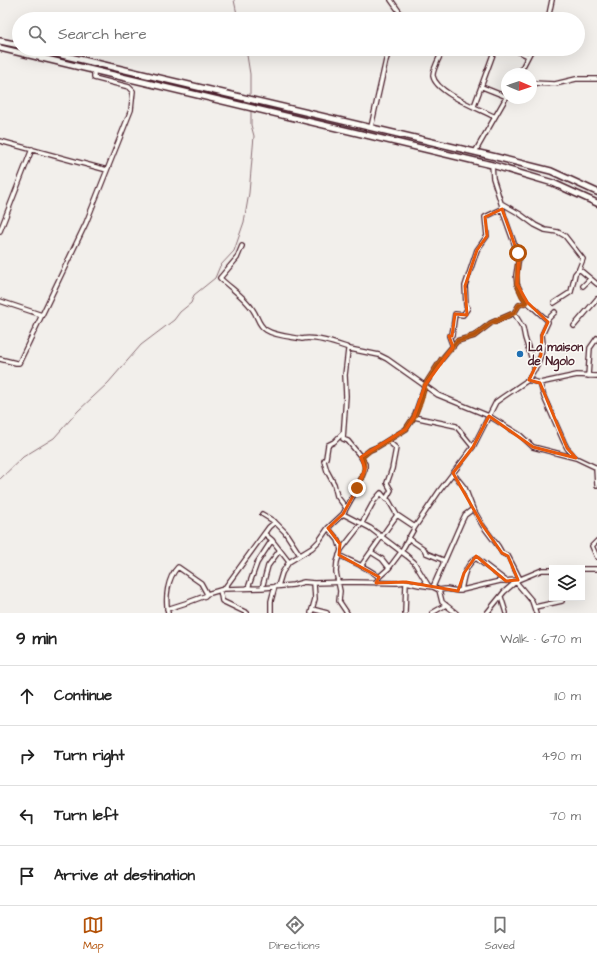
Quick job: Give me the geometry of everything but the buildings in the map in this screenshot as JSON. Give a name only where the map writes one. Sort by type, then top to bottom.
[{"type":"highway","points":[[0,41],[12,44]]},
{"type":"highway","points":[[0,48],[12,51]]},
{"type":"highway","points":[[34,56],[492,165],[553,183],[597,203]]},
{"type":"highway","points":[[66,56],[475,152],[551,172],[571,179],[597,192]]},
{"type":"street","points":[[391,0],[400,12]]},
{"type":"street","points":[[549,12],[552,0]]},
{"type":"street","points":[[372,127],[387,56]]},
{"type":"street","points":[[440,56],[433,72],[435,81],[451,96],[495,117]]},
{"type":"street","points":[[474,106],[493,56]]},
{"type":"street","points":[[522,68],[528,56]]},
{"type":"street","points":[[0,359],[19,363],[86,223],[131,110],[133,91],[129,87],[94,78],[94,70]]},
{"type":"street","points":[[537,83],[555,84],[576,79],[597,79]]},
{"type":"street","points":[[482,87],[501,95]]},
{"type":"street","points":[[475,152],[503,104]]},
{"type":"street","points":[[0,141],[107,170]]},
{"type":"street","points":[[0,231],[32,149]]},
{"type":"street","points":[[492,165],[493,178],[502,209],[519,256],[516,276],[517,284],[522,296],[527,302],[548,320]]},
{"type":"street","points":[[501,203],[535,225],[545,230],[558,232],[565,236],[583,259],[580,269],[575,274],[571,292],[554,303]]},
{"type":"street","points":[[453,347],[448,336],[452,335],[455,314],[463,314],[468,308],[466,305],[465,286],[477,250],[487,236],[484,218],[502,209]]},
{"type":"street","points":[[242,246],[237,258],[220,278],[254,310],[259,323],[264,329],[271,333],[302,339],[307,338],[318,340],[379,355],[438,395],[488,416],[520,435],[533,447],[576,458],[597,468],[597,485]]},
{"type":"street","points":[[580,269],[597,284]]},
{"type":"street","points":[[583,286],[590,279]]},
{"type":"street","points":[[574,326],[597,299]]},
{"type":"street","points":[[0,301],[42,315]]},
{"type":"street","points":[[362,457],[370,450],[406,429],[414,417],[421,401],[425,385],[441,360],[457,341],[474,336],[491,323],[514,313],[519,305],[527,302]]},
{"type":"street","points":[[376,583],[378,576],[389,568],[401,552],[408,538],[440,490],[473,447],[496,402],[528,380],[535,370],[541,355],[548,320],[555,312]]},
{"type":"street","points":[[514,313],[523,328],[535,370]]},
{"type":"street","points":[[588,376],[590,348],[597,338]]},
{"type":"street","points":[[271,613],[271,601],[282,573],[290,562],[316,545],[328,528],[343,514],[365,470],[365,464],[362,457],[348,441],[343,439],[346,396],[345,366],[348,350],[350,349]]},
{"type":"street","points":[[528,380],[540,383],[577,375],[597,376]]},
{"type":"street","points":[[540,383],[544,397],[564,442],[576,458]]},
{"type":"street","points":[[414,417],[456,426],[473,447]]},
{"type":"street","points":[[343,433],[334,442],[328,445],[326,458],[324,461],[327,471],[334,484],[337,496],[346,508]]},
{"type":"street","points":[[386,499],[391,490],[387,485],[387,479],[392,469],[396,448],[389,440]]},
{"type":"street","points":[[453,473],[465,488],[473,508],[483,526],[502,553],[508,556],[518,580],[532,600],[536,613]]},
{"type":"street","points":[[347,613],[339,601],[340,591],[336,566],[341,550],[362,524],[374,501],[381,493],[389,501],[398,515],[415,527]]},
{"type":"street","points":[[433,586],[464,517],[473,508]]},
{"type":"street","points":[[262,514],[275,522],[288,537],[300,555]]},
{"type":"street","points":[[343,514],[381,536],[414,562],[428,585]]},
{"type":"street","points":[[361,566],[381,536],[398,515]]},
{"type":"street","points":[[247,613],[222,601],[222,589],[269,527],[275,522]]},
{"type":"street","points":[[328,528],[338,540],[341,550]]},
{"type":"street","points":[[265,534],[272,540],[290,562]]},
{"type":"street","points":[[408,538],[424,549],[426,553],[443,560],[443,562]]},
{"type":"street","points":[[248,588],[257,563],[272,540]]},
{"type":"street","points":[[597,541],[592,546],[597,557]]},
{"type":"street","points":[[262,588],[268,566],[279,550]]},
{"type":"street","points":[[371,552],[382,560],[389,568]]},
{"type":"street","points":[[339,555],[348,561],[369,569],[378,576]]},
{"type":"street","points":[[461,591],[464,573],[473,559],[476,558],[506,581]]},
{"type":"street","points":[[207,594],[201,583],[178,567],[172,574],[169,582],[167,611],[222,589],[262,588],[293,585],[304,582],[406,582],[433,586],[439,590],[446,589],[461,591],[480,586],[518,580],[542,570],[549,570]]},
{"type":"street","points":[[585,569],[597,570]]},
{"type":"street","points":[[488,613],[504,592],[518,580]]},
{"type":"street","points":[[405,613],[406,582]]},
{"type":"street","points":[[311,613],[315,599],[314,583]]},
{"type":"street","points":[[439,590],[440,598],[456,613]]},
{"type":"street","points":[[501,597],[506,613]]},
{"type":"street","points":[[535,607],[562,601]]},
{"type":"street","points":[[432,613],[446,605]]},
{"type":"street","points":[[312,608],[327,613]]},
{"type":"highlighted area","points":[[502,209],[519,257],[517,284],[527,302],[548,322],[542,335],[541,355],[529,380],[540,383],[567,448],[576,458],[533,447],[489,416],[473,447],[453,473],[483,526],[502,553],[508,556],[518,580],[506,581],[476,556],[464,573],[458,591],[406,582],[376,583],[379,577],[339,555],[340,544],[328,528],[343,514],[357,489],[365,469],[361,457],[406,429],[414,417],[425,385],[453,347],[449,336],[452,336],[455,314],[467,315],[465,286],[477,250],[487,236],[485,217]]},
{"type":"waterway","points":[[234,0],[237,12]]},
{"type":"waterway","points":[[247,56],[250,74],[250,98]]},
{"type":"waterway","points":[[0,479],[23,457],[54,438],[78,411],[108,383],[141,345],[174,320],[180,312],[191,303],[194,295],[215,278],[220,266],[234,251],[244,222],[249,193],[254,136],[251,125],[251,109]]},
{"type":"place","name":"La maison de Ngolo","points":[[520,354]]},
{"type":"route","points":[[357,488],[365,470],[365,464],[362,457],[370,450],[406,429],[414,417],[421,401],[425,385],[441,360],[457,341],[474,336],[491,323],[514,313],[519,305],[527,302],[522,296],[517,284],[516,276],[519,262],[518,253]]}]
